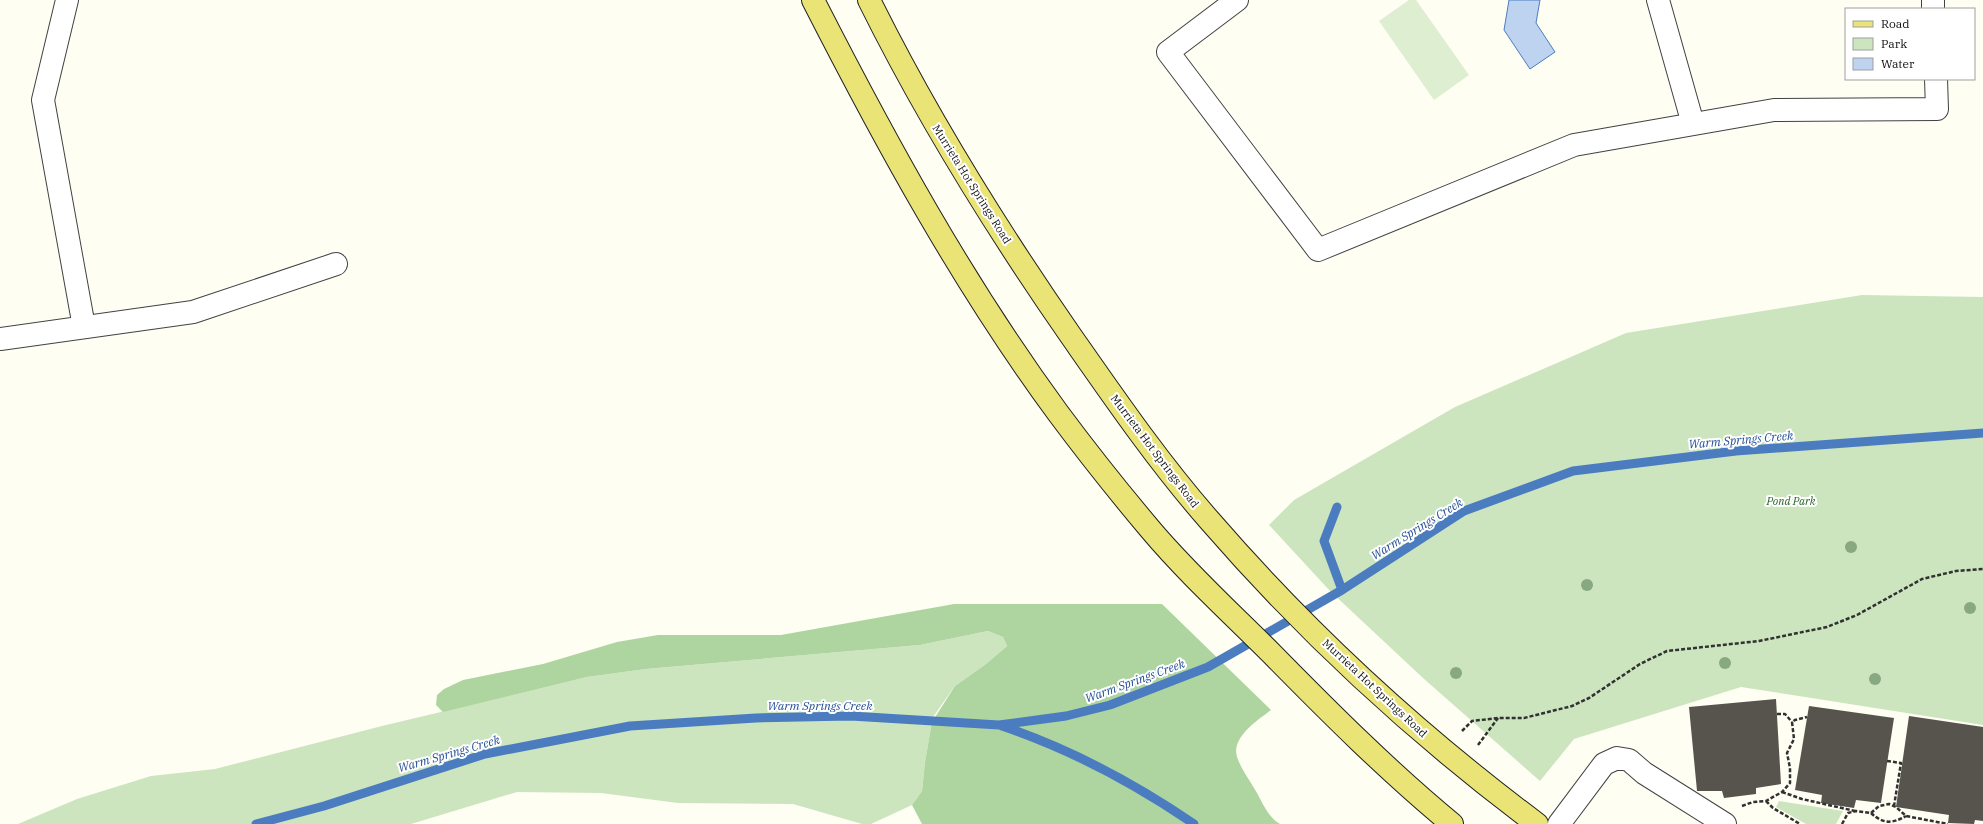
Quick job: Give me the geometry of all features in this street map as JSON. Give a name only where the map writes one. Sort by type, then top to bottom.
[{"type":"main road","points":[[813,0],[867,104],[922,203],[979,298],[1058,413],[1151,530],[1204,586],[1368,750],[1417,795],[1452,824]]},
{"type":"main road","name":"Murrieta Hot Springs Road","points":[[868,0],[912,84],[959,166],[1026,272],[1152,449],[1208,520],[1250,567],[1341,659],[1461,765],[1537,824]]},
{"type":"street","points":[[67,0],[43,100],[84,327]]},
{"type":"street","points":[[1237,0],[1168,52],[1318,250],[1574,145],[1774,110],[1937,109],[1936,80]]},
{"type":"street","points":[[1658,0],[1693,124]]},
{"type":"street","points":[[0,339],[193,312],[336,264]]},
{"type":"street","points":[[1559,824],[1604,764],[1617,758],[1629,760],[1644,773],[1724,824]]},
{"type":"path","points":[[1442,749],[1472,721],[1498,718],[1524,718],[1572,706],[1589,698],[1640,664],[1667,651],[1738,644],[1826,627],[1857,615],[1922,579],[1956,571],[1983,569]]},
{"type":"path","points":[[1724,824],[1736,808],[1753,802],[1766,801],[1782,792],[1790,783],[1790,768],[1787,756],[1788,748],[1794,739],[1792,722],[1784,714],[1777,714]]},
{"type":"path","points":[[1461,765],[1487,735],[1498,718]]},
{"type":"path","points":[[1792,722],[1807,718]]},
{"type":"path","points":[[1887,761],[1901,763],[1894,806]]},
{"type":"path","points":[[1782,792],[1808,801],[1871,813],[1879,820],[1889,823],[1906,816]]},
{"type":"path","points":[[1766,801],[1773,808],[1800,824]]},
{"type":"path","points":[[1871,813],[1879,806],[1889,804],[1894,806],[1906,816],[1948,824]]},
{"type":"path","points":[[1842,824],[1848,813],[1856,811]]},
{"type":"green space","points":[[1409,0],[1416,0],[1469,75],[1434,100],[1379,21]]},
{"type":"green space","name":"Pond Park","points":[[1862,295],[1983,297],[1983,725],[1741,687],[1574,739],[1540,781],[1423,678],[1330,591],[1269,525],[1294,500],[1455,407],[1626,333]]},
{"type":"green space","points":[[954,604],[1162,604],[1271,710],[1247,730],[1238,743],[1236,750],[1241,766],[1264,806],[1269,814],[1280,824],[922,824],[912,805],[922,791],[932,722],[955,686],[986,664],[1007,646],[1003,637],[988,631],[920,645],[646,669],[587,677],[443,712],[436,705],[437,695],[444,689],[463,680],[543,664],[617,642],[658,635],[781,635]]},
{"type":"green space","points":[[988,631],[1003,637],[1007,646],[986,664],[955,686],[933,717],[925,762],[922,791],[912,805],[871,824],[862,824],[793,804],[678,803],[601,793],[517,792],[411,824],[18,824],[77,799],[151,776],[215,769],[382,726],[587,677],[646,669],[920,645]]},
{"type":"green space","points":[[1779,801],[1843,811],[1836,824],[1806,824],[1776,807]]},
{"type":"water","points":[[1509,0],[1540,0],[1536,23],[1555,52],[1530,69],[1504,30]]},
{"type":"building","points":[[1776,699],[1781,784],[1756,788],[1756,794],[1724,798],[1722,791],[1697,791],[1689,707]]},
{"type":"building","points":[[1809,706],[1894,718],[1881,803],[1856,800],[1854,808],[1821,803],[1822,795],[1795,790]]},
{"type":"building","points":[[1909,716],[1983,727],[1983,821],[1975,820],[1974,824],[1948,823],[1949,815],[1896,807]]},
{"type":"waterway","name":"Warm Springs Creek","points":[[256,824],[324,806],[485,754],[630,726],[756,718],[851,716],[999,725],[1066,716],[1110,705],[1208,667],[1342,590],[1464,511],[1573,471],[1736,451],[1983,433]]},
{"type":"waterway","points":[[1337,507],[1324,541],[1342,590]]},
{"type":"waterway","points":[[1002,726],[1052,745],[1101,768],[1125,781],[1194,824]]}]
